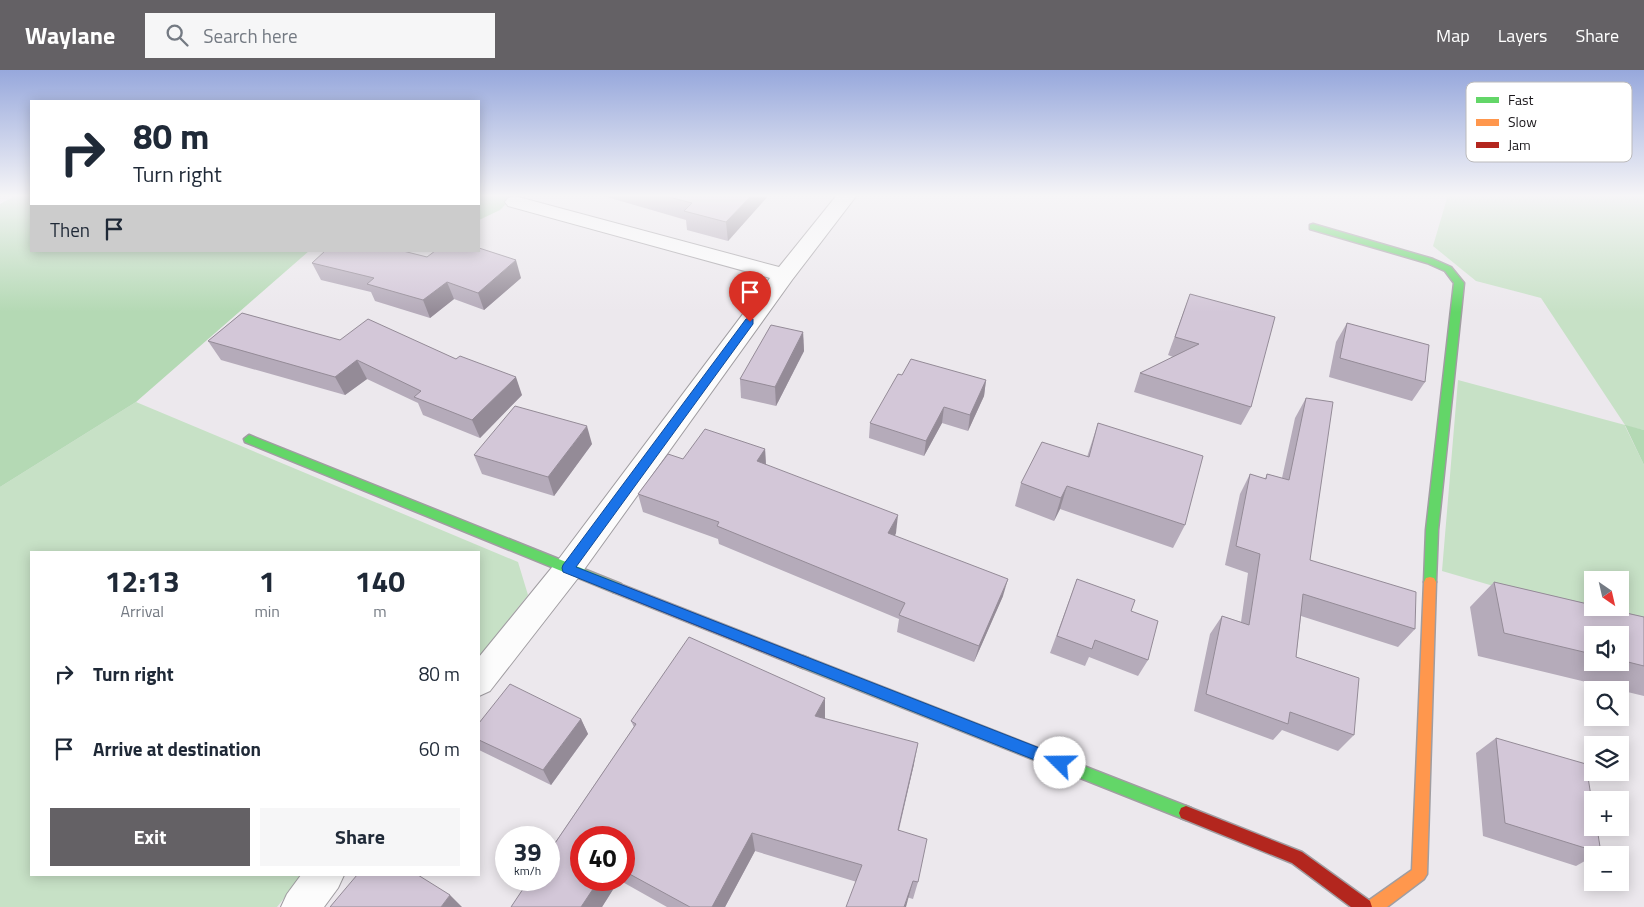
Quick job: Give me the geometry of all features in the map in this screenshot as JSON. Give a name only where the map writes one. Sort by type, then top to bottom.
[{"type":"street","points":[[633,234],[784,275]]},
{"type":"street","points":[[480,680],[568,568],[816,234]]},
{"type":"street","points":[[1337,234],[1430,261],[1448,269],[1459,283],[1432,530],[1419,874],[1374,907]]},
{"type":"street","points":[[249,438],[568,568],[1297,857],[1364,907]]},
{"type":"street","points":[[300,907],[324,876]]},
{"type":"green space","points":[[0,234],[30,234],[30,252],[308,252],[136,402],[0,487]]},
{"type":"green space","points":[[1437,234],[1644,234],[1644,430],[1625,426],[1644,465],[1644,630],[1596,616],[1629,616],[1629,571],[1584,571],[1584,612],[1442,571],[1458,380],[1625,425],[1541,298],[1476,281],[1433,246]]},
{"type":"green space","points":[[136,402],[518,562],[528,595],[480,656],[480,551],[30,551],[30,876],[302,876],[277,907],[0,907],[0,487]]},
{"type":"green space","points":[[1625,425],[1644,430],[1644,465]]},
{"type":"building","points":[[480,248],[516,260],[478,293],[447,282],[423,300],[367,284],[374,278],[312,263],[324,252],[407,252],[427,257],[434,252],[480,252]]},
{"type":"building","points":[[1190,294],[1275,317],[1251,407],[1140,373],[1199,344],[1175,337]]},
{"type":"building","points":[[242,313],[340,340],[368,319],[456,359],[460,356],[516,377],[472,420],[414,397],[421,391],[357,360],[335,377],[208,341]]},
{"type":"building","points":[[1347,323],[1429,345],[1425,382],[1340,358]]},
{"type":"building","points":[[771,325],[803,332],[775,387],[740,379]]},
{"type":"building","points":[[911,359],[986,380],[970,415],[944,407],[926,441],[870,423],[898,374],[902,375]]},
{"type":"building","points":[[1306,398],[1333,402],[1310,560],[1416,592],[1415,629],[1303,594],[1296,657],[1359,678],[1354,735],[1290,712],[1288,724],[1206,694],[1222,616],[1249,625],[1260,554],[1236,546],[1250,474],[1266,479],[1267,474],[1289,480]]},
{"type":"building","points":[[515,406],[587,426],[548,477],[474,455]]},
{"type":"building","points":[[1098,423],[1203,456],[1185,525],[1067,486],[1061,498],[1021,483],[1042,442],[1089,457]]},
{"type":"building","points":[[705,429],[765,449],[757,461],[898,515],[888,533],[1008,579],[979,646],[899,615],[905,603],[717,526],[719,522],[638,494],[668,454],[683,459]]},
{"type":"building","points":[[1077,579],[1135,600],[1131,611],[1158,621],[1148,660],[1095,640],[1092,649],[1057,636]]},
{"type":"building","points":[[1494,582],[1584,603],[1584,616],[1629,616],[1629,614],[1644,617],[1644,666],[1629,662],[1629,626],[1584,626],[1584,652],[1504,633]]},
{"type":"building","points":[[689,637],[825,698],[815,716],[918,743],[898,830],[927,839],[918,882],[913,881],[904,907],[846,907],[862,865],[752,833],[712,907],[690,907],[635,877],[635,826],[570,826],[570,891],[592,891],[581,907],[511,907],[522,891],[560,891],[560,836],[636,724],[631,721]]},
{"type":"building","points":[[510,684],[581,719],[543,770],[480,740],[480,722]]},
{"type":"building","points":[[1496,738],[1584,763],[1584,781],[1589,781],[1590,791],[1584,791],[1584,836],[1598,836],[1600,846],[1584,846],[1584,848],[1505,823]]},
{"type":"building","points":[[356,876],[420,876],[450,895],[441,907],[330,907]]},
{"type":"traffic: fast","points":[[1337,234],[1430,261],[1448,269],[1459,283],[1432,530],[1430,582]]},
{"type":"traffic: fast","points":[[249,439],[617,588]]},
{"type":"traffic: fast","points":[[803,662],[1186,813]]},
{"type":"traffic: slow","points":[[1374,907],[1419,874],[1430,582]]},
{"type":"traffic: jam","points":[[617,588],[803,662]]},
{"type":"traffic: jam","points":[[1186,813],[1297,857],[1364,907]]},
{"type":"route","points":[[750,322],[568,568],[1060,763]]}]
